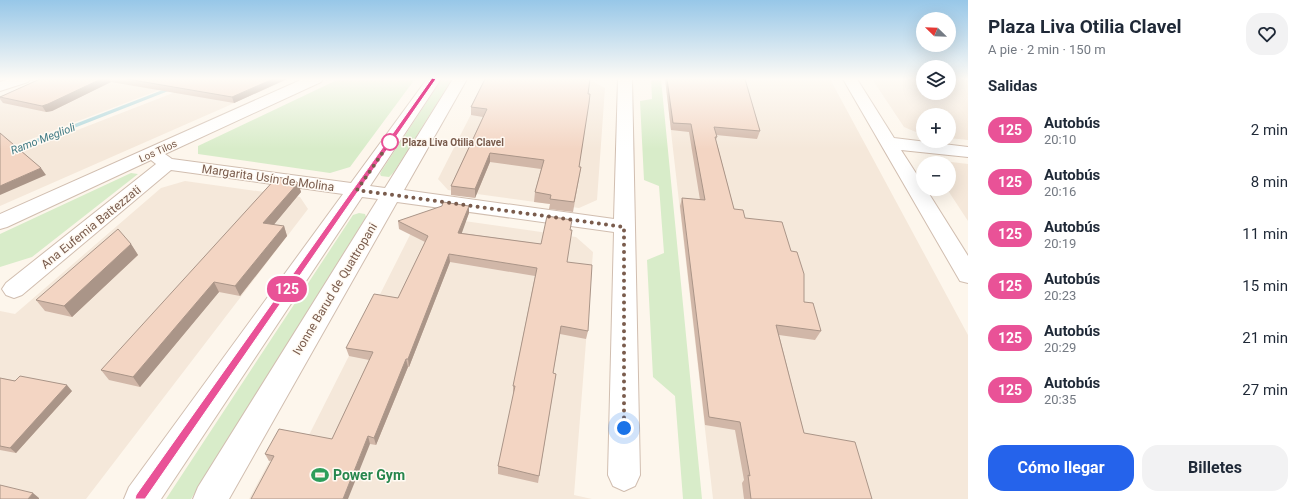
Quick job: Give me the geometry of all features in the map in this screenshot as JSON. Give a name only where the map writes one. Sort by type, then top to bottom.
[{"type":"street","name":"Los Tilos","points":[[0,222],[160,158],[270,102]]},
{"type":"street","points":[[141,499],[418,102]]},
{"type":"street","name":"Ivonne Barud de Quattropani","points":[[210,499],[446,102]]},
{"type":"street","points":[[624,475],[625,102]]},
{"type":"street","points":[[864,102],[968,275]]},
{"type":"street","points":[[889,143],[968,152]]},
{"type":"street","name":"Margarita Usín de Molina","points":[[160,158],[357,190],[624,227]]},
{"type":"street","name":"Ana Eufemia Battezzati","points":[[14,289],[160,158]]},
{"type":"shaded area","points":[[0,102],[127,102],[0,151]]},
{"type":"shaded area","points":[[149,102],[236,102],[0,206],[0,160]]},
{"type":"shaded area","points":[[477,102],[604,102],[597,200],[579,208],[448,190],[438,179]]},
{"type":"shaded area","points":[[668,102],[843,102],[968,335],[968,499],[713,499]]},
{"type":"shaded area","points":[[888,102],[968,102],[968,140],[956,139],[956,108],[916,108],[916,132],[904,127]]},
{"type":"shaded area","points":[[956,163],[968,164],[968,221],[952,196],[956,196]]},
{"type":"shaded area","points":[[185,181],[300,197],[308,209],[86,499],[0,499],[0,311],[15,314],[161,188]]},
{"type":"shaded area","points":[[436,217],[576,237],[593,252],[574,495],[592,499],[249,499],[283,436],[306,441],[415,225]]},
{"type":"green space","name":"Plaza Liva Otilia Clavel","points":[[290,102],[398,102],[350,167],[330,173],[198,154],[198,146]]},
{"type":"green space","points":[[427,102],[437,102],[394,172],[389,177],[381,176],[380,174]]},
{"type":"green space","points":[[640,102],[663,102],[702,499],[683,499],[675,396],[653,377],[647,260],[664,253],[659,186],[644,180]]},
{"type":"green space","points":[[131,173],[138,174],[32,257],[0,267],[0,234]]},
{"type":"green space","points":[[359,213],[365,214],[366,217],[191,499],[166,499],[353,215]]},
{"type":"building","points":[[25,102],[52,102],[42,106]]},
{"type":"building","points":[[473,102],[589,102],[579,167],[581,167],[574,202],[550,199],[551,195],[535,192],[544,160],[490,153],[475,189],[451,186],[487,109],[471,107]]},
{"type":"building","points":[[670,102],[752,102],[760,131],[714,127],[717,137],[715,137],[734,209],[743,210],[745,218],[782,222],[791,251],[797,252],[804,274],[804,302],[813,303],[821,331],[776,325],[804,433],[855,442],[872,499],[751,499],[748,475],[750,476],[740,422],[709,417],[682,198],[705,200],[691,124],[673,123]]},
{"type":"building","points":[[0,133],[41,168],[0,186]]},
{"type":"building","points":[[277,177],[294,180],[298,183],[263,223],[284,226],[235,286],[214,282],[133,377],[101,370]]},
{"type":"building","points":[[443,202],[469,206],[458,233],[541,244],[547,216],[572,220],[567,262],[592,265],[588,331],[561,326],[553,373],[556,374],[539,476],[498,466],[515,386],[513,386],[537,268],[449,254],[408,359],[406,359],[374,438],[368,436],[343,499],[251,499],[274,456],[265,454],[279,429],[332,439],[373,352],[346,348],[374,294],[398,298],[428,236],[398,221],[442,206]]},
{"type":"building","points":[[118,229],[131,244],[64,306],[36,300]]},
{"type":"building","points":[[20,376],[67,385],[10,448],[0,446],[0,378],[15,381]]},
{"type":"building","points":[[0,485],[33,493],[28,499],[0,499]]},
{"type":"waterway","name":"Ramo Meglioli","points":[[0,155],[137,102]]},
{"type":"bus line","name":"125","points":[[141,499],[418,102]]},
{"type":"place","name":"Plaza Liva Otilia Clavel","points":[[390,142]]},
{"type":"place","name":"Power Gym","points":[[320,475]]},
{"type":"route","points":[[390,142],[357,190],[624,227],[624,428]]}]
